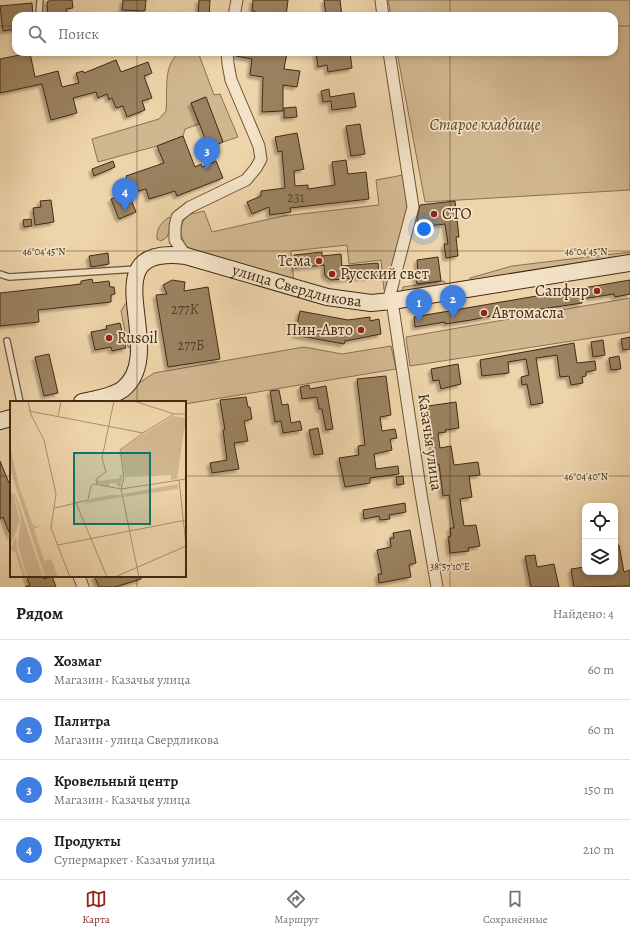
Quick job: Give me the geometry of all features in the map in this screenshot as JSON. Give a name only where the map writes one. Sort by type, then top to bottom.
[{"type":"street","points":[[235,12],[237,0]]},
{"type":"street","points":[[381,0],[382,12]]},
{"type":"street","points":[[186,256],[175,240],[175,226],[177,217],[185,210],[246,180],[253,173],[261,159],[259,146],[232,80],[228,56]]},
{"type":"street","points":[[390,56],[413,207],[390,302]]},
{"type":"street","name":"улица Свердликова","points":[[138,269],[145,261],[153,258],[171,255],[186,256],[317,295],[358,302],[390,302],[630,263]]},
{"type":"street","points":[[86,401],[118,392],[130,381],[136,369],[140,354],[134,283],[138,269]]},
{"type":"street","name":"Казачья улица","points":[[390,302],[437,587]]},
{"type":"street","points":[[0,421],[10,418]]},
{"type":"street","points":[[79,577],[83,587]]},
{"type":"lane","points":[[39,12],[40,0]]},
{"type":"lane","points":[[0,274],[9,277],[138,269]]},
{"type":"lane","points":[[7,341],[20,401]]},
{"type":"green space","name":"Старое кладбище","points":[[388,0],[630,0],[630,190],[425,202],[398,56],[618,56],[618,12],[390,12]]},
{"type":"green space","points":[[199,56],[214,95],[220,94],[238,137],[223,142],[205,97],[191,103],[199,124],[185,129],[183,136],[157,146],[98,162],[92,139],[159,119],[166,111],[168,71],[174,57]]},
{"type":"green space","points":[[403,175],[409,204],[387,288],[384,290],[381,260],[349,264],[347,245],[291,251],[294,283],[190,250],[182,237],[181,226],[186,217],[191,214],[204,211],[212,232],[283,216],[379,205],[376,180]]},
{"type":"green space","points":[[169,217],[173,221],[167,237],[161,241],[157,239],[158,229]]},
{"type":"green space","points":[[630,252],[630,259],[471,284],[470,278],[512,266]]},
{"type":"green space","points":[[444,281],[447,285],[404,294],[402,291],[403,287]]},
{"type":"green space","points":[[630,298],[630,332],[410,366],[406,337]]},
{"type":"green space","points":[[128,303],[131,348],[128,347],[121,311],[125,304]]},
{"type":"green space","points":[[391,346],[396,369],[186,404],[186,401],[112,401],[154,373],[304,347],[342,354]]},
{"type":"building","points":[[51,0],[72,0],[73,8],[66,9],[66,12],[48,12],[47,2]]},
{"type":"building","points":[[123,0],[146,0],[145,11],[122,10]]},
{"type":"building","points":[[199,0],[210,0],[209,12],[198,12]]},
{"type":"building","points":[[253,0],[288,0],[286,12],[252,11]]},
{"type":"building","points":[[324,0],[340,0],[342,12],[326,12]]},
{"type":"building","points":[[32,3],[33,12],[12,12],[12,30],[3,31],[0,6]]},
{"type":"building","points":[[15,56],[31,56],[35,77],[58,71],[62,87],[79,83],[76,73],[83,71],[84,73],[116,60],[121,72],[148,62],[152,73],[144,76],[152,98],[142,101],[145,110],[127,117],[123,106],[116,108],[112,98],[109,100],[107,94],[98,98],[96,92],[73,98],[77,113],[51,120],[42,84],[0,93],[0,59]]},
{"type":"building","points":[[236,56],[286,56],[284,69],[300,71],[297,87],[283,85],[283,111],[262,112],[263,77],[250,75],[252,59]]},
{"type":"building","points":[[317,56],[350,56],[352,68],[328,72],[327,65],[318,67]]},
{"type":"building","points":[[329,89],[330,97],[354,93],[356,107],[332,110],[331,101],[323,102],[321,91]]},
{"type":"building","points":[[206,97],[223,142],[209,148],[191,103]]},
{"type":"building","points":[[296,107],[297,117],[284,118],[284,108]]},
{"type":"building","points":[[360,124],[365,154],[351,156],[346,126]]},
{"type":"building","points":[[297,133],[304,169],[294,171],[295,186],[308,185],[308,189],[335,185],[332,162],[346,160],[348,174],[366,172],[369,199],[290,208],[291,212],[270,215],[269,207],[252,214],[247,202],[261,196],[261,191],[285,188],[282,151],[278,152],[275,137]]},
{"type":"building","points":[[183,136],[195,167],[201,164],[202,167],[216,161],[223,178],[177,196],[175,191],[149,199],[146,189],[131,193],[126,176],[164,163],[157,146]]},
{"type":"building","points":[[113,161],[115,167],[94,176],[92,169]]},
{"type":"building","points":[[128,192],[136,212],[119,219],[111,199]]},
{"type":"building","points":[[51,200],[54,222],[35,225],[33,208],[41,207],[40,201]]},
{"type":"building","points":[[455,201],[459,237],[456,237],[458,256],[446,258],[444,244],[448,244],[445,224],[418,227],[417,218],[420,205]]},
{"type":"building","points":[[31,219],[32,226],[24,227],[23,220]]},
{"type":"building","points":[[322,252],[322,256],[341,254],[342,266],[378,263],[379,276],[331,280],[325,276],[324,265],[295,268],[294,255]]},
{"type":"building","points":[[108,253],[109,264],[91,267],[89,256]]},
{"type":"building","points":[[438,257],[441,281],[417,284],[415,273],[418,273],[417,260]]},
{"type":"building","points":[[92,279],[93,283],[109,281],[110,287],[114,287],[115,294],[111,295],[111,302],[38,310],[39,322],[0,326],[0,293],[81,284],[81,281]]},
{"type":"building","points":[[172,280],[185,282],[184,291],[208,287],[220,359],[168,367],[156,295],[167,294],[163,285]]},
{"type":"building","points":[[630,280],[630,294],[615,297],[614,294],[581,299],[582,303],[521,312],[521,310],[471,320],[445,324],[445,322],[415,327],[414,317]]},
{"type":"building","points":[[300,311],[348,320],[370,317],[370,321],[379,319],[381,334],[345,341],[344,344],[295,335]]},
{"type":"building","points":[[120,323],[126,348],[112,351],[111,347],[95,350],[91,332],[107,329],[106,326]]},
{"type":"building","points":[[630,337],[630,349],[623,350],[621,339]]},
{"type":"building","points":[[603,340],[605,355],[593,357],[591,342]]},
{"type":"building","points":[[574,343],[577,363],[595,361],[596,370],[586,372],[586,376],[582,377],[583,383],[571,385],[569,376],[560,377],[557,355],[536,358],[543,403],[531,405],[527,384],[522,385],[521,377],[529,375],[526,359],[508,362],[509,373],[482,376],[480,360]]},
{"type":"building","points":[[49,354],[58,393],[44,396],[35,357]]},
{"type":"building","points":[[619,356],[621,369],[611,370],[609,358]]},
{"type":"building","points":[[458,364],[461,384],[441,389],[439,380],[433,381],[431,369]]},
{"type":"building","points":[[386,376],[391,415],[380,417],[382,431],[395,429],[397,438],[390,439],[392,450],[374,454],[376,469],[398,466],[399,474],[370,478],[370,483],[345,487],[339,458],[359,455],[358,446],[365,445],[357,379]]},
{"type":"building","points":[[309,385],[310,389],[326,386],[333,429],[326,430],[322,409],[319,409],[317,397],[302,399],[300,387]]},
{"type":"building","points":[[279,390],[282,405],[288,404],[291,423],[300,421],[302,430],[283,433],[281,421],[275,422],[270,391]]},
{"type":"building","points":[[246,397],[248,407],[250,407],[252,419],[244,421],[248,441],[234,443],[239,469],[212,473],[210,463],[227,460],[223,430],[225,430],[220,400]]},
{"type":"building","points":[[456,402],[459,428],[445,430],[446,432],[438,433],[440,448],[451,446],[454,465],[478,462],[480,475],[469,476],[472,497],[460,499],[464,526],[476,525],[480,546],[468,548],[469,551],[450,553],[448,537],[451,536],[450,528],[454,528],[449,495],[443,496],[439,464],[434,465],[428,406]]},
{"type":"building","points":[[318,428],[323,454],[314,455],[309,430]]},
{"type":"building","points":[[0,461],[10,483],[10,534],[3,517],[0,519]]},
{"type":"building","points":[[403,476],[404,484],[397,485],[396,477]]},
{"type":"building","points":[[405,503],[406,512],[389,515],[390,519],[380,520],[379,516],[364,519],[363,510]]},
{"type":"building","points":[[410,530],[416,563],[409,565],[411,577],[379,583],[378,574],[382,574],[377,550],[391,547],[390,538],[394,538],[393,533]]},
{"type":"building","points":[[619,545],[624,572],[630,570],[630,586],[574,587],[571,569],[582,567],[582,575],[618,575]]},
{"type":"building","points":[[535,555],[537,567],[554,564],[559,587],[531,587],[525,556]]},
{"type":"building","points":[[26,577],[43,577],[44,579],[52,577],[56,587],[25,587],[30,585]]},
{"type":"building","points":[[94,577],[141,577],[141,579],[115,587],[99,587]]},
{"type":"place","name":"Кровельный центр","points":[[207,170]]},
{"type":"place","name":"Продукты","points":[[125,211]]},
{"type":"place","name":"СТО","points":[[434,214]]},
{"type":"place","name":"Тема","points":[[319,261]]},
{"type":"place","name":"Русский свет","points":[[332,274]]},
{"type":"place","name":"Сапфир","points":[[597,291]]},
{"type":"place","name":"Автомасла","points":[[484,313]]},
{"type":"place","name":"Палитра","points":[[453,318]]},
{"type":"place","name":"Хозмаг","points":[[419,322]]},
{"type":"place","name":"Пин-Авто","points":[[361,330]]},
{"type":"place","name":"Rusoil","points":[[109,338]]}]
